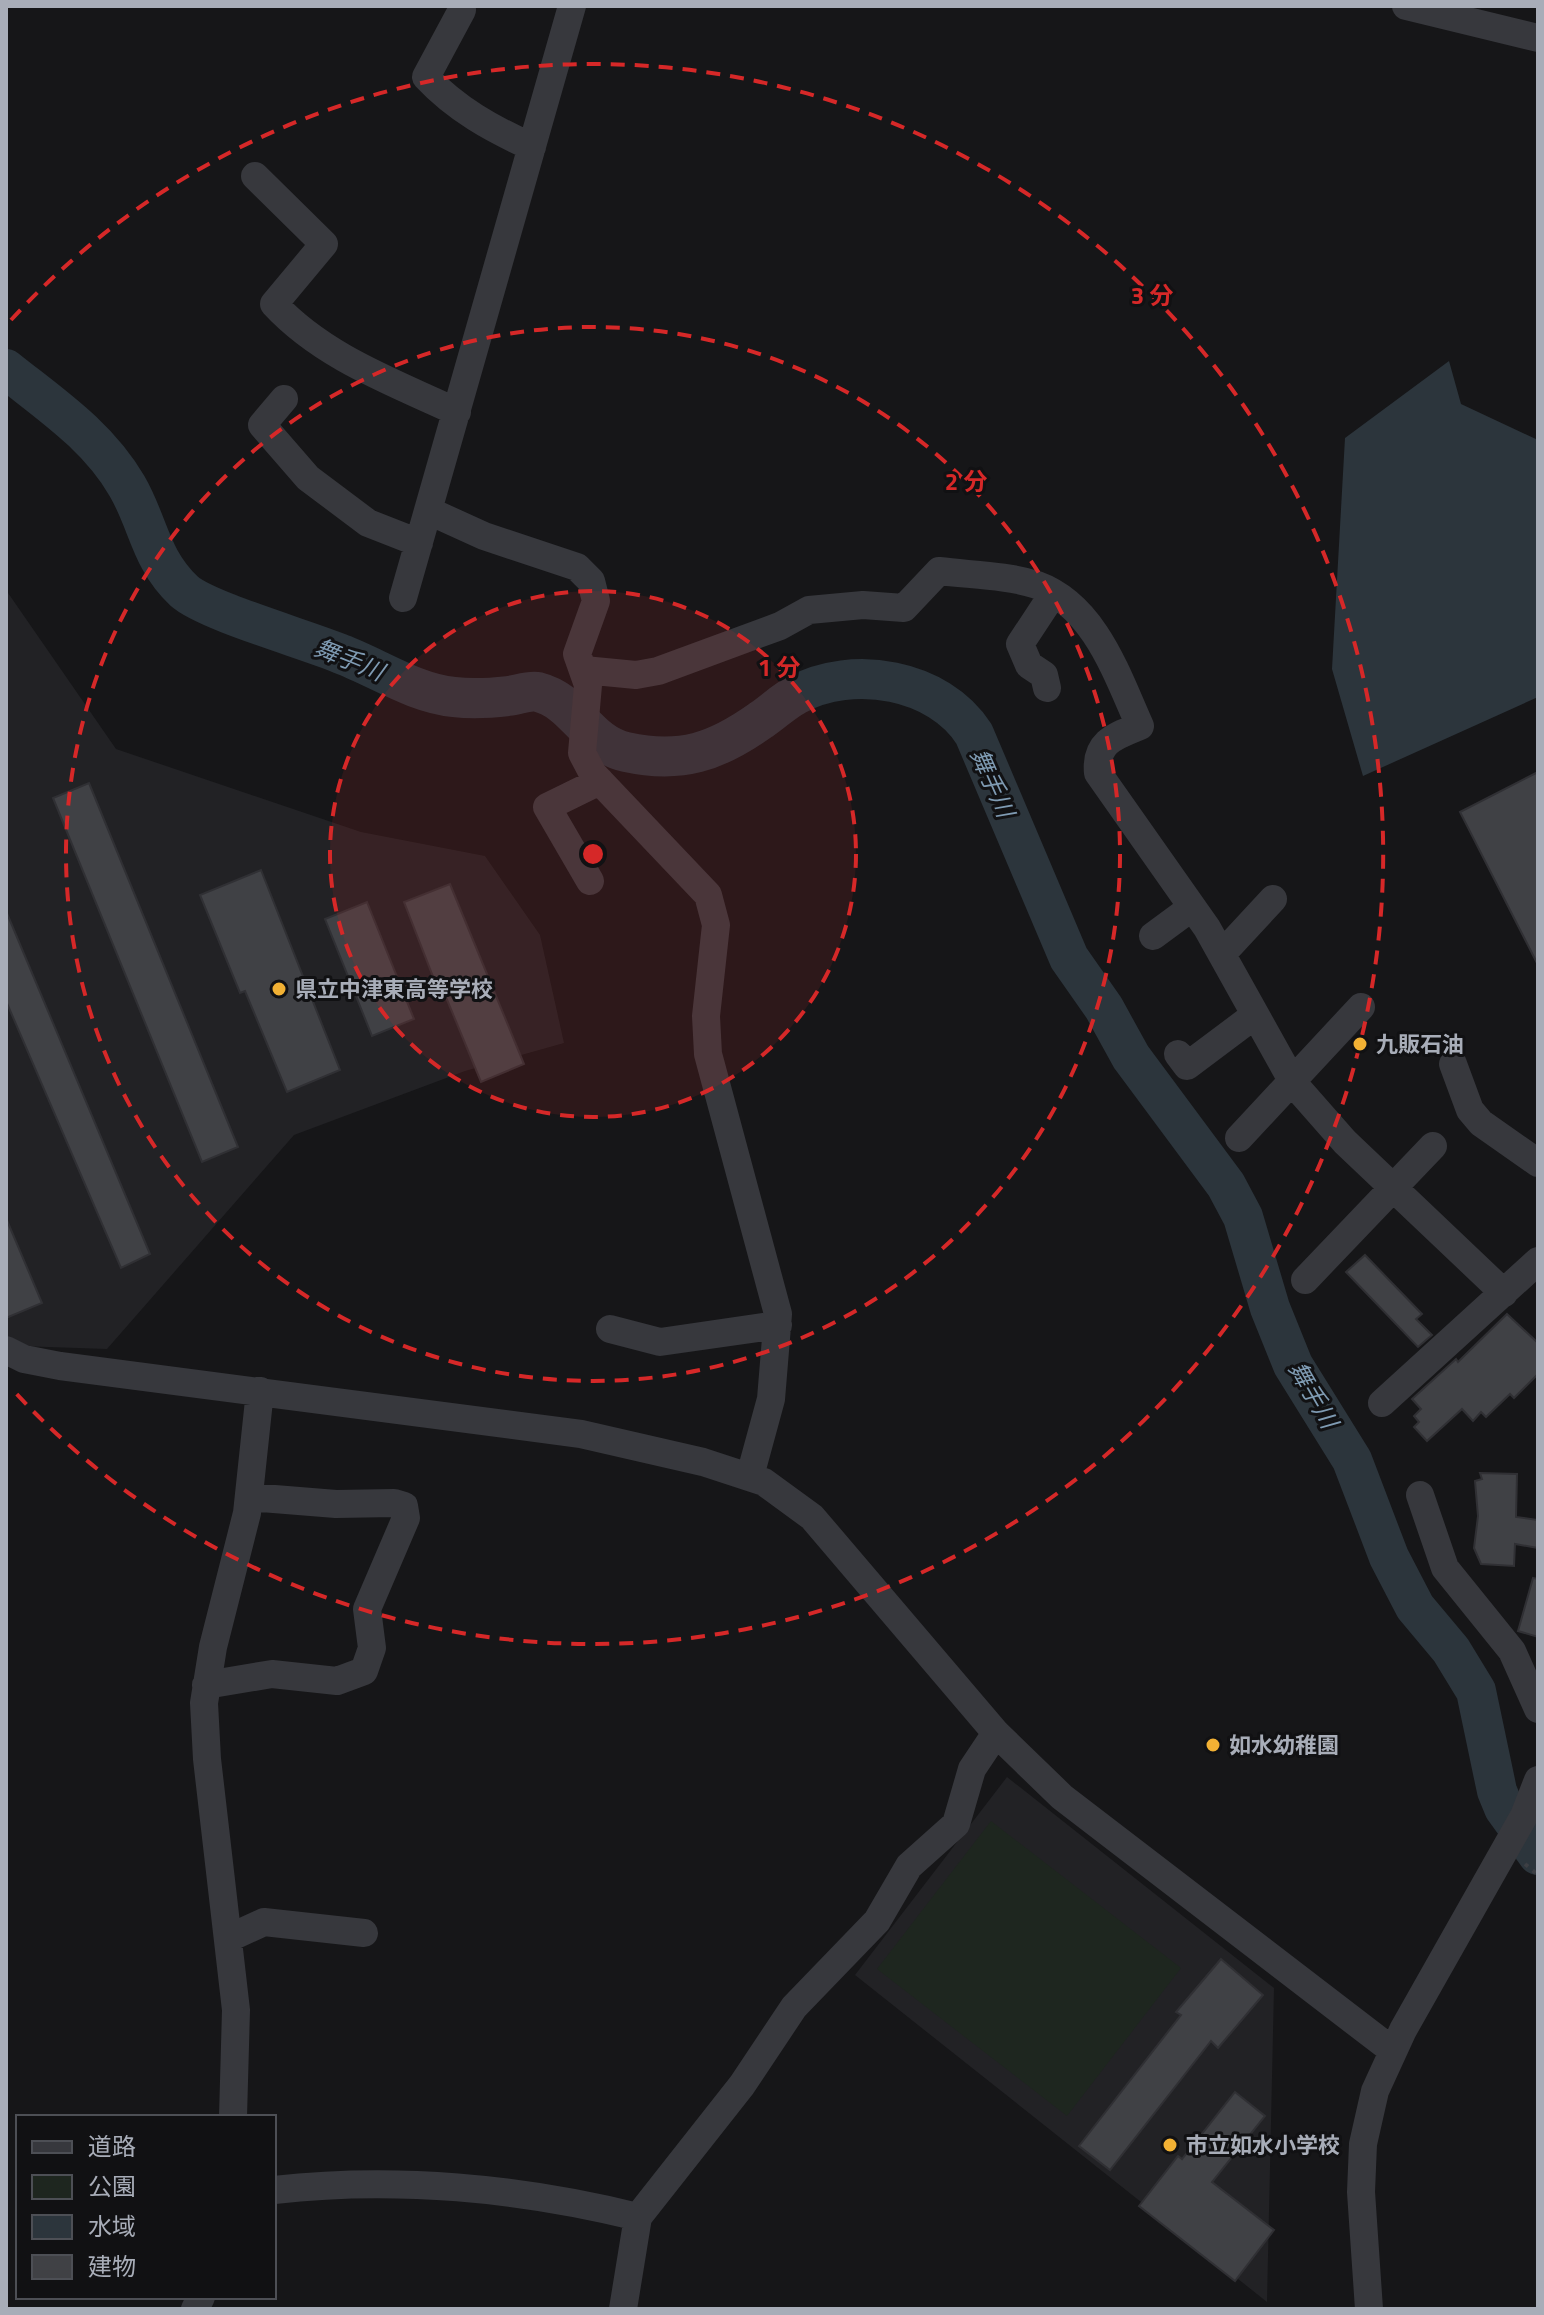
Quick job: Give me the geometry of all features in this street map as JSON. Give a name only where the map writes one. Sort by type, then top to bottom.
[{"type":"street","points":[[403,598],[572,6]]},
{"type":"street","points":[[1406,6],[1538,38]]},
{"type":"street","points":[[462,10],[426,77],[443,96],[493,130],[532,147]]},
{"type":"street","points":[[255,176],[324,244],[274,304],[297,329],[356,365],[457,412]]},
{"type":"street","points":[[284,399],[262,425],[308,478],[368,523],[419,543]]},
{"type":"street","points":[[429,511],[484,536],[577,567],[586,574],[596,601],[577,646],[579,662],[588,685],[582,753],[600,781],[699,882],[711,903],[716,925],[706,1016],[708,1054],[778,1325],[771,1399],[750,1476]]},
{"type":"street","points":[[584,670],[636,675],[658,671],[780,626],[809,610],[863,605],[904,608],[939,571],[1023,581],[1053,594],[1079,614],[1105,650],[1140,726],[1102,746],[1098,773],[1222,954],[1293,1081],[1345,1142],[1504,1293]]},
{"type":"street","points":[[1047,688],[1044,675],[1029,665],[1020,644],[1053,594]]},
{"type":"street","points":[[590,881],[547,807],[600,781]]},
{"type":"street","points":[[1222,954],[1273,899]]},
{"type":"street","points":[[1153,936],[1191,908]]},
{"type":"street","points":[[1239,1138],[1361,1007]]},
{"type":"street","points":[[1178,1054],[1187,1066],[1255,1015]]},
{"type":"street","points":[[1453,1064],[1470,1110],[1481,1123],[1538,1163]]},
{"type":"street","points":[[1305,1280],[1433,1146]]},
{"type":"street","points":[[1382,1403],[1538,1261]]},
{"type":"street","points":[[610,1329],[660,1342],[778,1325]]},
{"type":"street","points":[[6,1350],[38,1362],[608,1439],[750,1476],[777,1489],[812,1517],[996,1733],[1062,1797],[1393,2051]]},
{"type":"street","points":[[233,2115],[237,2036],[229,1938],[207,1759],[206,1685],[249,1497],[260,1391]]},
{"type":"street","points":[[1420,1495],[1445,1568],[1517,1659],[1538,1709]]},
{"type":"street","points":[[206,1685],[272,1674],[337,1681],[364,1671],[372,1648],[367,1609],[406,1518],[404,1506],[394,1503],[336,1504],[249,1497]]},
{"type":"street","points":[[623,2309],[638,2217],[742,2085],[800,2000],[877,1921],[909,1866],[956,1824],[972,1769],[996,1733]]},
{"type":"street","points":[[1369,2309],[1361,2192],[1363,2144],[1375,2091],[1393,2051],[1524,1816],[1538,1780]]},
{"type":"street","points":[[229,1938],[264,1922],[364,1933]]},
{"type":"street","points":[[276,2190],[333,2184],[505,2192],[563,2199],[638,2217]]},
{"type":"shaded area","name":"県立中津東高等学校","points":[[6,590],[116,749],[361,832],[485,856],[540,935],[564,1043],[465,1071],[294,1135],[107,1349],[19,1346],[6,1338]]},
{"type":"shaded area","name":"市立如水小学校","points":[[1007,1777],[1274,1988],[1267,2302],[855,1975]]},
{"type":"green space","points":[[991,1821],[1181,1968],[1067,2116],[877,1969]]},
{"type":"water","points":[[1449,361],[1461,404],[1538,440],[1538,697],[1363,776],[1332,669],[1345,438]]},
{"type":"building","points":[[1538,772],[1538,965],[1460,812]]},
{"type":"building","points":[[89,783],[238,1147],[202,1162],[53,798]]},
{"type":"building","points":[[261,870],[340,1070],[287,1092],[245,991],[240,993],[200,895]]},
{"type":"building","points":[[450,884],[524,1064],[481,1082],[443,990],[439,992],[404,902]]},
{"type":"building","points":[[367,902],[414,1019],[372,1036],[325,919]]},
{"type":"building","points":[[6,911],[150,1254],[121,1268],[6,1001]]},
{"type":"building","points":[[6,1218],[42,1303],[6,1318]]},
{"type":"building","points":[[1365,1255],[1422,1314],[1416,1319],[1432,1335],[1418,1347],[1346,1272]]},
{"type":"building","points":[[1507,1314],[1538,1343],[1538,1374],[1514,1398],[1510,1394],[1486,1417],[1481,1412],[1473,1421],[1462,1409],[1427,1441],[1414,1427],[1419,1422],[1414,1416],[1421,1409],[1412,1399],[1456,1359],[1458,1362]]},
{"type":"building","points":[[1480,1473],[1517,1474],[1516,1517],[1538,1520],[1538,1548],[1515,1544],[1514,1566],[1481,1564],[1474,1548],[1478,1516],[1475,1481],[1482,1479]]},
{"type":"building","points":[[1533,1578],[1538,1579],[1538,1637],[1518,1631]]},
{"type":"building","points":[[1221,1959],[1263,1995],[1218,2048],[1211,2041],[1110,2170],[1079,2146],[1181,2015],[1176,2012]]},
{"type":"building","points":[[1235,2092],[1265,2116],[1212,2182],[1274,2230],[1235,2281],[1139,2206],[1178,2156],[1182,2159]]},
{"type":"waterway","name":"舞手川","points":[[6,369],[72,422],[102,451],[127,486],[164,566],[184,591],[213,607],[341,654],[425,691],[474,698],[538,692],[563,704],[591,732],[612,747],[664,757],[681,756],[713,747],[745,731],[796,695],[843,680],[893,682],[917,689],[959,715],[974,734],[1069,958],[1104,1008],[1131,1057],[1226,1185],[1243,1217],[1270,1308],[1293,1365],[1352,1460],[1389,1557],[1415,1607],[1451,1650],[1476,1691],[1497,1791],[1504,1808],[1538,1855]]},
{"type":"place","name":"県立中津東高等学校","points":[[279,989]]},
{"type":"place","name":"九販石油","points":[[1360,1044]]},
{"type":"place","name":"如水幼稚園","points":[[1213,1745]]},
{"type":"place","name":"市立如水小学校","points":[[1170,2145]]}]
